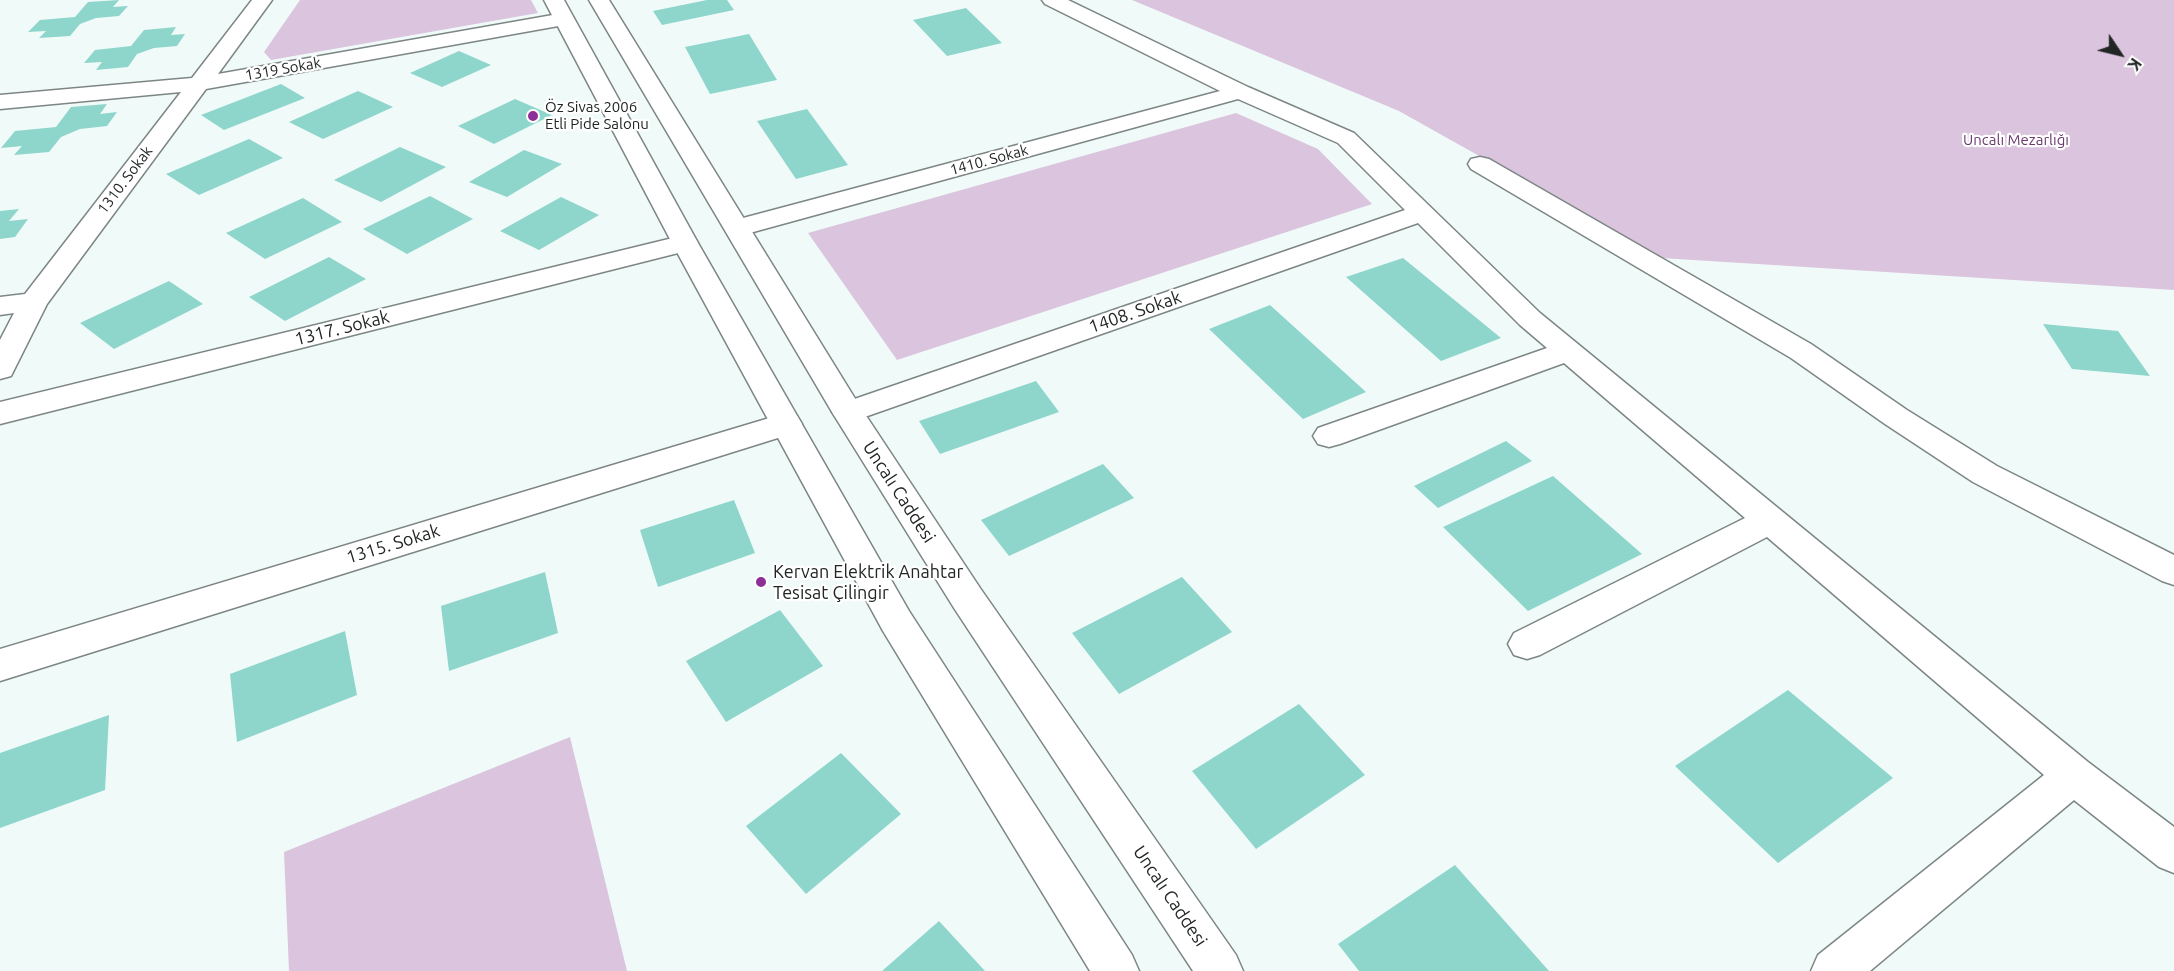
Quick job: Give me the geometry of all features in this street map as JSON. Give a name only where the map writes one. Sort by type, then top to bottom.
[{"type":"street","name":"1310. Sokak","points":[[0,369],[34,302],[262,0]]},
{"type":"street","name":"Uncalı Caddesi","points":[[599,0],[848,412],[967,598],[1220,971]]},
{"type":"street","points":[[1052,0],[1240,92],[1346,138],[1530,319],[2074,775],[2174,853]]},
{"type":"street","name":"1319 Sokak","points":[[0,102],[197,84],[559,10]]},
{"type":"street","points":[[559,10],[685,243],[896,621],[1116,971]]},
{"type":"street","name":"1410. Sokak","points":[[737,228],[1240,92]]},
{"type":"street","points":[[1480,164],[1801,351],[1896,417],[1985,474],[2174,571]]},
{"type":"street","name":"1408. Sokak","points":[[848,412],[1422,213]]},
{"type":"street","name":"1317. Sokak","points":[[0,413],[685,243]]},
{"type":"street","points":[[0,306],[34,302]]},
{"type":"street","points":[[1329,436],[1569,351]]},
{"type":"street","name":"1315. Sokak","points":[[0,665],[786,424]]},
{"type":"street","points":[[1527,644],[1770,520]]},
{"type":"street","points":[[1834,971],[2074,775]]},
{"type":"green space","points":[[300,0],[531,0],[538,13],[271,60],[264,52]]},
{"type":"green space","name":"Uncalı Mezarlığı","points":[[1132,0],[2174,0],[2174,290],[1661,258],[1399,111]]},
{"type":"green space","points":[[1236,113],[1318,149],[1372,204],[897,360],[808,233]]},
{"type":"green space","points":[[570,737],[627,971],[289,971],[284,852]]},
{"type":"building","points":[[119,0],[113,7],[128,6],[119,16],[96,18],[80,24],[70,36],[39,38],[46,31],[28,32],[40,20],[75,17],[88,2]]},
{"type":"building","points":[[707,0],[727,0],[734,10],[662,25],[653,11]]},
{"type":"building","points":[[966,8],[1002,43],[947,56],[913,20]]},
{"type":"building","points":[[176,27],[171,35],[185,34],[177,46],[154,48],[137,54],[128,67],[96,70],[102,62],[84,63],[95,50],[131,46],[144,30]]},
{"type":"building","points":[[749,34],[777,80],[710,94],[685,47]]},
{"type":"building","points":[[459,51],[491,65],[442,87],[410,73]]},
{"type":"building","points":[[281,84],[305,98],[224,130],[201,115]]},
{"type":"building","points":[[358,91],[393,107],[323,139],[289,122]]},
{"type":"building","points":[[515,99],[552,115],[494,144],[458,126]]},
{"type":"building","points":[[107,104],[100,114],[117,112],[107,126],[80,129],[61,137],[49,152],[14,155],[22,146],[1,148],[15,131],[56,127],[71,107]]},
{"type":"building","points":[[807,109],[848,165],[796,179],[757,121]]},
{"type":"building","points":[[249,139],[283,158],[199,195],[166,174]]},
{"type":"building","points":[[400,147],[446,167],[381,202],[334,180]]},
{"type":"building","points":[[524,150],[562,164],[507,197],[469,182]]},
{"type":"building","points":[[430,196],[473,219],[407,254],[363,229]]},
{"type":"building","points":[[561,197],[599,215],[539,250],[500,231]]},
{"type":"building","points":[[303,198],[342,222],[265,259],[226,233]]},
{"type":"building","points":[[19,209],[9,221],[28,219],[15,237],[0,239],[0,211]]},
{"type":"building","points":[[329,257],[366,279],[285,321],[249,297]]},
{"type":"building","points":[[1403,258],[1501,338],[1441,361],[1346,277]]},
{"type":"building","points":[[169,281],[203,304],[114,349],[80,323]]},
{"type":"building","points":[[1270,305],[1366,392],[1303,419],[1209,329]]},
{"type":"building","points":[[2043,324],[2118,331],[2150,376],[2072,369]]},
{"type":"building","points":[[1036,381],[1059,412],[940,454],[919,421]]},
{"type":"building","points":[[1506,441],[1532,461],[1438,508],[1414,486]]},
{"type":"building","points":[[1103,464],[1134,498],[1009,556],[981,520]]},
{"type":"building","points":[[1553,476],[1642,554],[1528,611],[1443,527]]},
{"type":"building","points":[[734,500],[755,553],[658,587],[640,530]]},
{"type":"building","points":[[545,572],[558,633],[449,671],[441,606]]},
{"type":"building","points":[[1182,577],[1232,632],[1119,694],[1072,633]]},
{"type":"building","points":[[780,610],[823,666],[726,722],[686,661]]},
{"type":"building","points":[[345,631],[357,695],[237,742],[230,674]]},
{"type":"building","points":[[1788,690],[1893,778],[1778,863],[1675,766]]},
{"type":"building","points":[[1299,704],[1365,775],[1256,849],[1192,771]]},
{"type":"building","points":[[109,715],[105,790],[0,828],[0,753]]},
{"type":"building","points":[[841,753],[901,814],[806,894],[746,826]]},
{"type":"building","points":[[1455,865],[1549,971],[1359,971],[1338,944]]},
{"type":"building","points":[[939,921],[985,971],[882,971]]},
{"type":"place","name":"Öz Sivas 2006 Etli Pide Salonu","points":[[533,116]]},
{"type":"place","name":"Kervan Elektrik Anahtar Tesisat Çilingir","points":[[761,582]]}]
